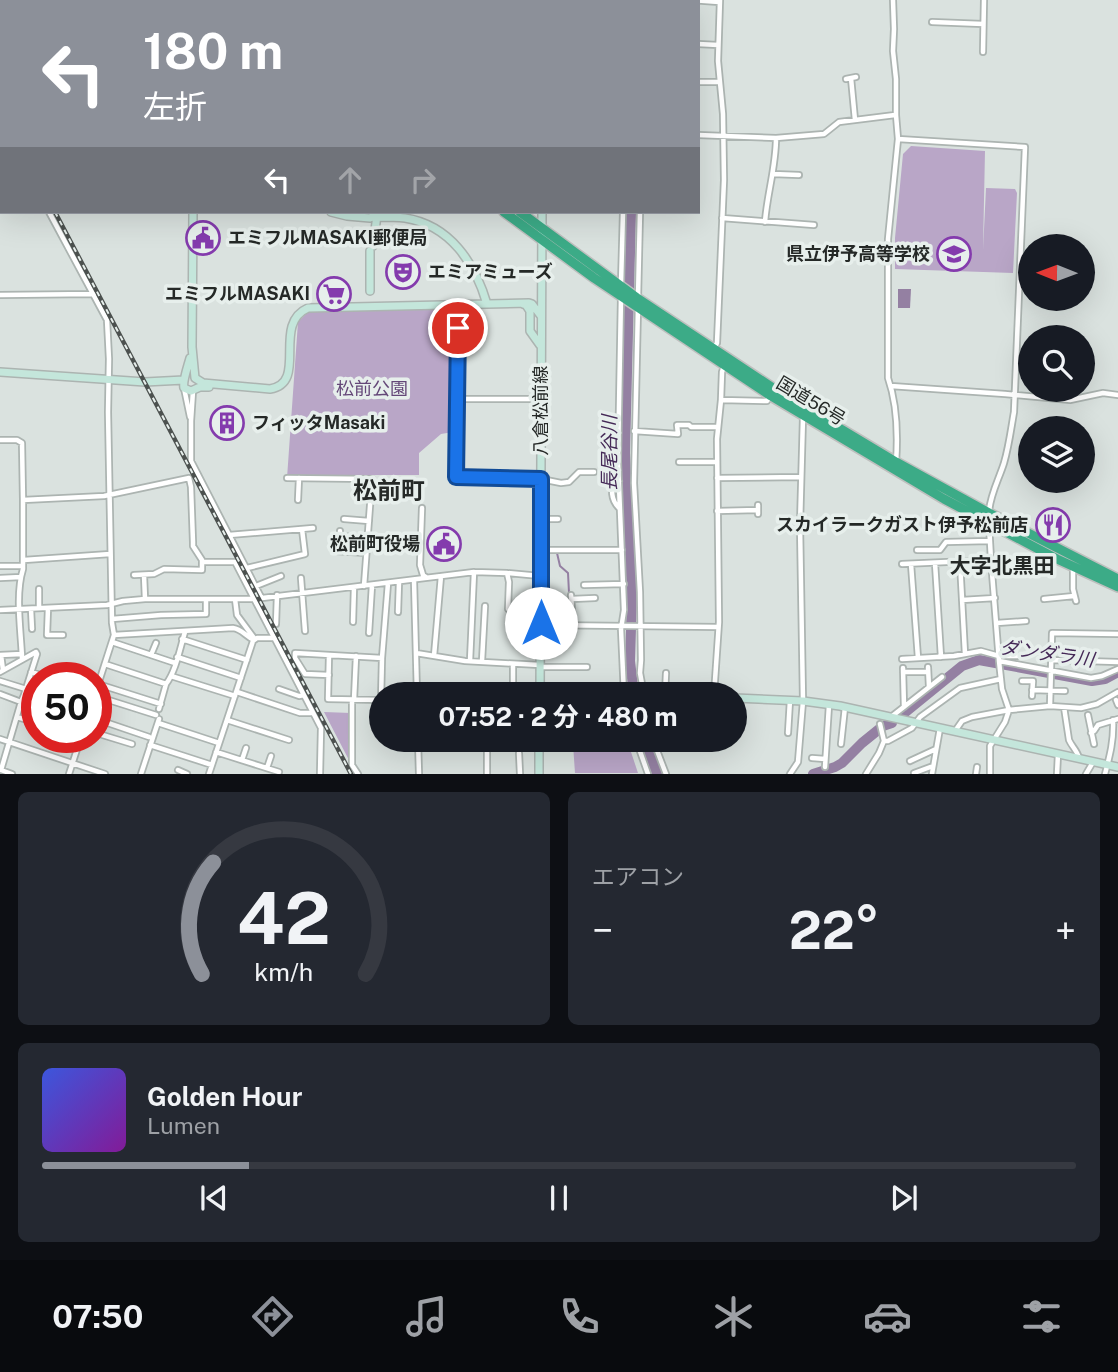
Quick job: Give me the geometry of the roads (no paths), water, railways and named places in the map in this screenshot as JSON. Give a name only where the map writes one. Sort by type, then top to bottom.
[{"type":"highway","name":"国道56号","points":[[508,214],[541,240],[712,353],[896,466],[944,499],[1073,567],[1118,587]]},
{"type":"highway","name":"国道56号","points":[[522,214],[621,292]]},
{"type":"highway","name":"国道56号","points":[[712,353],[724,365],[771,396],[805,412]]},
{"type":"highway","name":"国道56号","points":[[896,466],[1118,579]]},
{"type":"street","points":[[700,0],[720,1],[718,45],[724,180],[717,342],[712,353]]},
{"type":"street","points":[[893,0],[895,115],[898,139],[888,239],[888,378],[897,428],[896,466]]},
{"type":"street","points":[[983,52],[984,0]]},
{"type":"street","points":[[932,22],[983,24]]},
{"type":"street","points":[[700,44],[718,45]]},
{"type":"street","points":[[851,78],[855,120]]},
{"type":"street","points":[[700,82],[719,82]]},
{"type":"street","points":[[700,135],[776,138],[824,134],[839,122],[895,115]]},
{"type":"street","points":[[765,222],[776,138]]},
{"type":"street","points":[[898,139],[1025,147],[1015,395],[1008,447],[989,513],[990,560],[1001,679],[1009,710],[990,750],[990,774]]},
{"type":"street","points":[[773,174],[799,175]]},
{"type":"street","points":[[50,214],[107,320],[108,495],[111,619],[114,635],[106,662]]},
{"type":"street","points":[[193,214],[192,346],[195,379],[198,384],[194,390],[191,421],[191,461],[261,597]]},
{"type":"street","points":[[339,214],[374,214],[411,219],[449,238],[470,262],[487,304]]},
{"type":"street","points":[[371,306],[374,214]]},
{"type":"street","name":"八倉松前線","points":[[540,682],[542,214]]},
{"type":"street","points":[[623,214],[619,481],[624,584],[624,682]]},
{"type":"street","points":[[640,214],[634,483],[642,682]]},
{"type":"street","points":[[722,218],[814,225]]},
{"type":"street","points":[[0,295],[93,294]]},
{"type":"street","points":[[458,304],[456,477],[541,479],[561,484],[569,482],[579,472],[594,472]]},
{"type":"street","points":[[519,304],[528,307],[530,331],[541,346]]},
{"type":"street","points":[[184,383],[189,391],[200,387],[270,389],[281,385],[288,373],[292,323],[300,312],[308,308],[532,304],[541,316]]},
{"type":"street","points":[[191,421],[184,383],[192,346]]},
{"type":"street","points":[[715,682],[718,627],[718,427],[724,365]]},
{"type":"street","points":[[0,372],[184,383]]},
{"type":"street","points":[[184,383],[189,376],[203,383],[220,386]]},
{"type":"street","points":[[891,386],[1075,400],[1103,393],[1118,395]]},
{"type":"street","points":[[721,400],[767,401],[771,396]]},
{"type":"street","points":[[457,399],[541,399]]},
{"type":"street","points":[[790,774],[798,762],[803,701],[800,525],[805,412]]},
{"type":"street","points":[[634,431],[677,434],[677,425],[718,427]]},
{"type":"street","points":[[0,440],[17,440],[22,443],[22,656]]},
{"type":"street","points":[[679,462],[717,462]]},
{"type":"street","points":[[717,478],[801,477]]},
{"type":"street","points":[[23,500],[108,495],[189,478],[193,546],[200,555],[202,570],[164,569],[154,574],[134,575]]},
{"type":"street","points":[[287,478],[372,480],[364,586]]},
{"type":"street","points":[[298,500],[299,478]]},
{"type":"street","points":[[422,508],[420,565],[427,578]]},
{"type":"street","points":[[717,511],[758,510]]},
{"type":"street","points":[[344,519],[369,521]]},
{"type":"street","points":[[541,519],[558,519]]},
{"type":"street","points":[[229,535],[313,528]]},
{"type":"street","points":[[247,568],[305,554],[302,529]]},
{"type":"street","points":[[340,531],[340,536],[394,543]]},
{"type":"street","points":[[917,550],[940,550],[946,542],[990,541]]},
{"type":"street","points":[[541,550],[622,550]]},
{"type":"street","points":[[336,551],[366,553]]},
{"type":"street","points":[[0,566],[110,554]]},
{"type":"street","points":[[902,564],[990,560]]},
{"type":"street","points":[[202,562],[235,562],[321,728],[320,774]]},
{"type":"street","points":[[960,562],[965,654]]},
{"type":"street","points":[[935,563],[941,657]]},
{"type":"street","points":[[911,564],[918,658]]},
{"type":"street","points":[[1045,598],[1075,598],[1073,567]]},
{"type":"street","points":[[0,610],[111,604],[145,599],[254,598],[474,572],[541,576]]},
{"type":"street","points":[[470,661],[474,572]]},
{"type":"street","points":[[507,573],[508,609],[512,613],[512,624]]},
{"type":"street","points":[[144,575],[145,599]]},
{"type":"street","points":[[256,586],[281,576]]},
{"type":"street","points":[[434,656],[441,576]]},
{"type":"street","points":[[0,578],[21,577]]},
{"type":"street","points":[[301,578],[305,631]]},
{"type":"street","points":[[414,580],[417,682]]},
{"type":"street","points":[[398,612],[400,582]]},
{"type":"street","points":[[381,682],[388,583]]},
{"type":"street","points":[[584,585],[624,584]]},
{"type":"street","points":[[369,634],[372,585]]},
{"type":"street","points":[[353,622],[354,587]]},
{"type":"street","points":[[39,589],[39,608]]},
{"type":"street","points":[[276,624],[277,595]]},
{"type":"street","points":[[573,625],[571,597],[595,598]]},
{"type":"street","points":[[962,600],[995,598]]},
{"type":"street","points":[[111,619],[206,614],[206,599]]},
{"type":"street","points":[[235,599],[237,615],[254,639]]},
{"type":"street","points":[[482,662],[485,606]]},
{"type":"street","points":[[48,608],[47,635],[63,635]]},
{"type":"street","points":[[31,609],[32,629]]},
{"type":"street","points":[[997,623],[1026,621]]},
{"type":"street","points":[[528,635],[532,624],[718,627]]},
{"type":"street","points":[[114,635],[238,628],[245,636],[254,639],[275,638]]},
{"type":"street","points":[[141,774],[166,684],[169,683],[185,632]]},
{"type":"street","points":[[1050,706],[1052,633],[1118,634]]},
{"type":"street","points":[[182,639],[247,660]]},
{"type":"street","points":[[209,774],[254,639]]},
{"type":"street","points":[[112,642],[241,678]]},
{"type":"street","points":[[151,655],[156,643]]},
{"type":"street","points":[[902,659],[981,651],[1051,671],[1091,678],[1118,669]]},
{"type":"street","points":[[1,671],[1,655],[22,656],[36,652],[35,662]]},
{"type":"street","points":[[329,675],[304,674],[295,653],[382,658]]},
{"type":"street","points":[[416,653],[482,662],[587,667]]},
{"type":"street","points":[[330,655],[328,699],[369,700]]},
{"type":"street","points":[[1,671],[22,656]]},
{"type":"street","points":[[356,656],[352,765],[358,774]]},
{"type":"street","points":[[999,658],[1023,656]]},
{"type":"street","points":[[1051,660],[1118,662]]},
{"type":"street","points":[[513,664],[513,682]]},
{"type":"street","points":[[112,666],[166,684]]},
{"type":"street","points":[[904,708],[903,670],[928,669],[929,688]]},
{"type":"street","points":[[666,673],[666,682]]},
{"type":"street","points":[[171,676],[300,713],[313,713]]},
{"type":"street","points":[[891,717],[942,677]]},
{"type":"street","points":[[884,741],[912,728],[920,717],[960,688],[1001,679]]},
{"type":"street","points":[[0,681],[21,690]]},
{"type":"street","points":[[1022,681],[1033,681],[1032,693],[1065,691]]},
{"type":"street","points":[[279,689],[299,696],[304,695]]},
{"type":"street","points":[[112,691],[219,743]]},
{"type":"street","points":[[955,731],[967,718],[1050,706],[1081,708],[1097,704],[1118,692]]},
{"type":"street","points":[[0,694],[21,702],[1,770],[12,774]]},
{"type":"street","points":[[112,698],[158,714]]},
{"type":"street","points":[[747,698],[829,704],[1118,767]]},
{"type":"street","points":[[788,733],[790,700]]},
{"type":"street","points":[[825,767],[829,704]]},
{"type":"street","points":[[841,744],[845,707]]},
{"type":"street","points":[[1064,707],[1069,740],[1079,758]]},
{"type":"street","points":[[1088,715],[1094,744]]},
{"type":"street","points":[[17,717],[21,718]]},
{"type":"street","points":[[1091,733],[1098,725],[1116,719],[1116,734],[1105,774]]},
{"type":"street","points":[[227,720],[289,740]]},
{"type":"street","points":[[112,724],[149,737]]},
{"type":"street","points":[[866,774],[884,741],[880,727]]},
{"type":"street","points":[[932,773],[940,728]]},
{"type":"street","points":[[112,738],[132,744]]},
{"type":"street","points":[[0,739],[105,774]]},
{"type":"street","points":[[150,745],[212,765]]},
{"type":"street","points":[[242,760],[246,748]]},
{"type":"street","points":[[911,761],[936,749]]},
{"type":"street","points":[[216,751],[279,772]]},
{"type":"street","points":[[418,752],[419,774]]},
{"type":"street","points":[[487,752],[487,774]]},
{"type":"street","points":[[538,774],[539,752]]},
{"type":"street","points":[[641,752],[649,774]]},
{"type":"street","points":[[658,752],[666,774]]},
{"type":"street","points":[[69,774],[75,753]]},
{"type":"street","points":[[520,753],[520,774]]},
{"type":"street","points":[[1057,774],[1058,754]]},
{"type":"street","points":[[267,768],[271,755]]},
{"type":"street","points":[[812,758],[825,759]]},
{"type":"street","points":[[1086,774],[1093,762]]},
{"type":"street","points":[[914,773],[933,766]]},
{"type":"street","points":[[976,774],[977,766]]},
{"type":"street","points":[[178,771],[187,774]]},
{"type":"waterway","name":"長尾谷川","points":[[631,214],[625,453],[632,595],[630,661],[632,682]]},
{"type":"waterway","points":[[557,553],[560,566],[568,573],[569,593]]},
{"type":"waterway","name":"ダンダラ川","points":[[903,714],[962,666],[979,660],[1092,681],[1105,679],[1118,672]]},
{"type":"waterway","name":"ダンダラ川","points":[[813,774],[842,763],[883,726],[892,723]]},
{"type":"waterway","name":"長尾谷川","points":[[649,752],[657,774]]},
{"type":"railway","points":[[56,214],[351,774]]},
{"type":"place","name":"エミフルMASAKI郵便局","points":[[203,238]]},
{"type":"place","name":"県立伊予高等学校","points":[[954,254]]},
{"type":"place","name":"エミアミューズ","points":[[403,272]]},
{"type":"place","name":"エミフルMASAKI","points":[[334,294]]},
{"type":"place","name":"フィッタMasaki","points":[[227,423]]},
{"type":"place","name":"スカイラークガスト伊予松前店","points":[[1053,525]]},
{"type":"place","name":"松前町役場","points":[[444,544]]},
{"type":"district","name":"松前町","points":[[389,491]]},
{"type":"district","name":"大字北黒田","points":[[1002,566]]},
{"type":"park label","name":"松前公園","points":[[372,389]]}]
